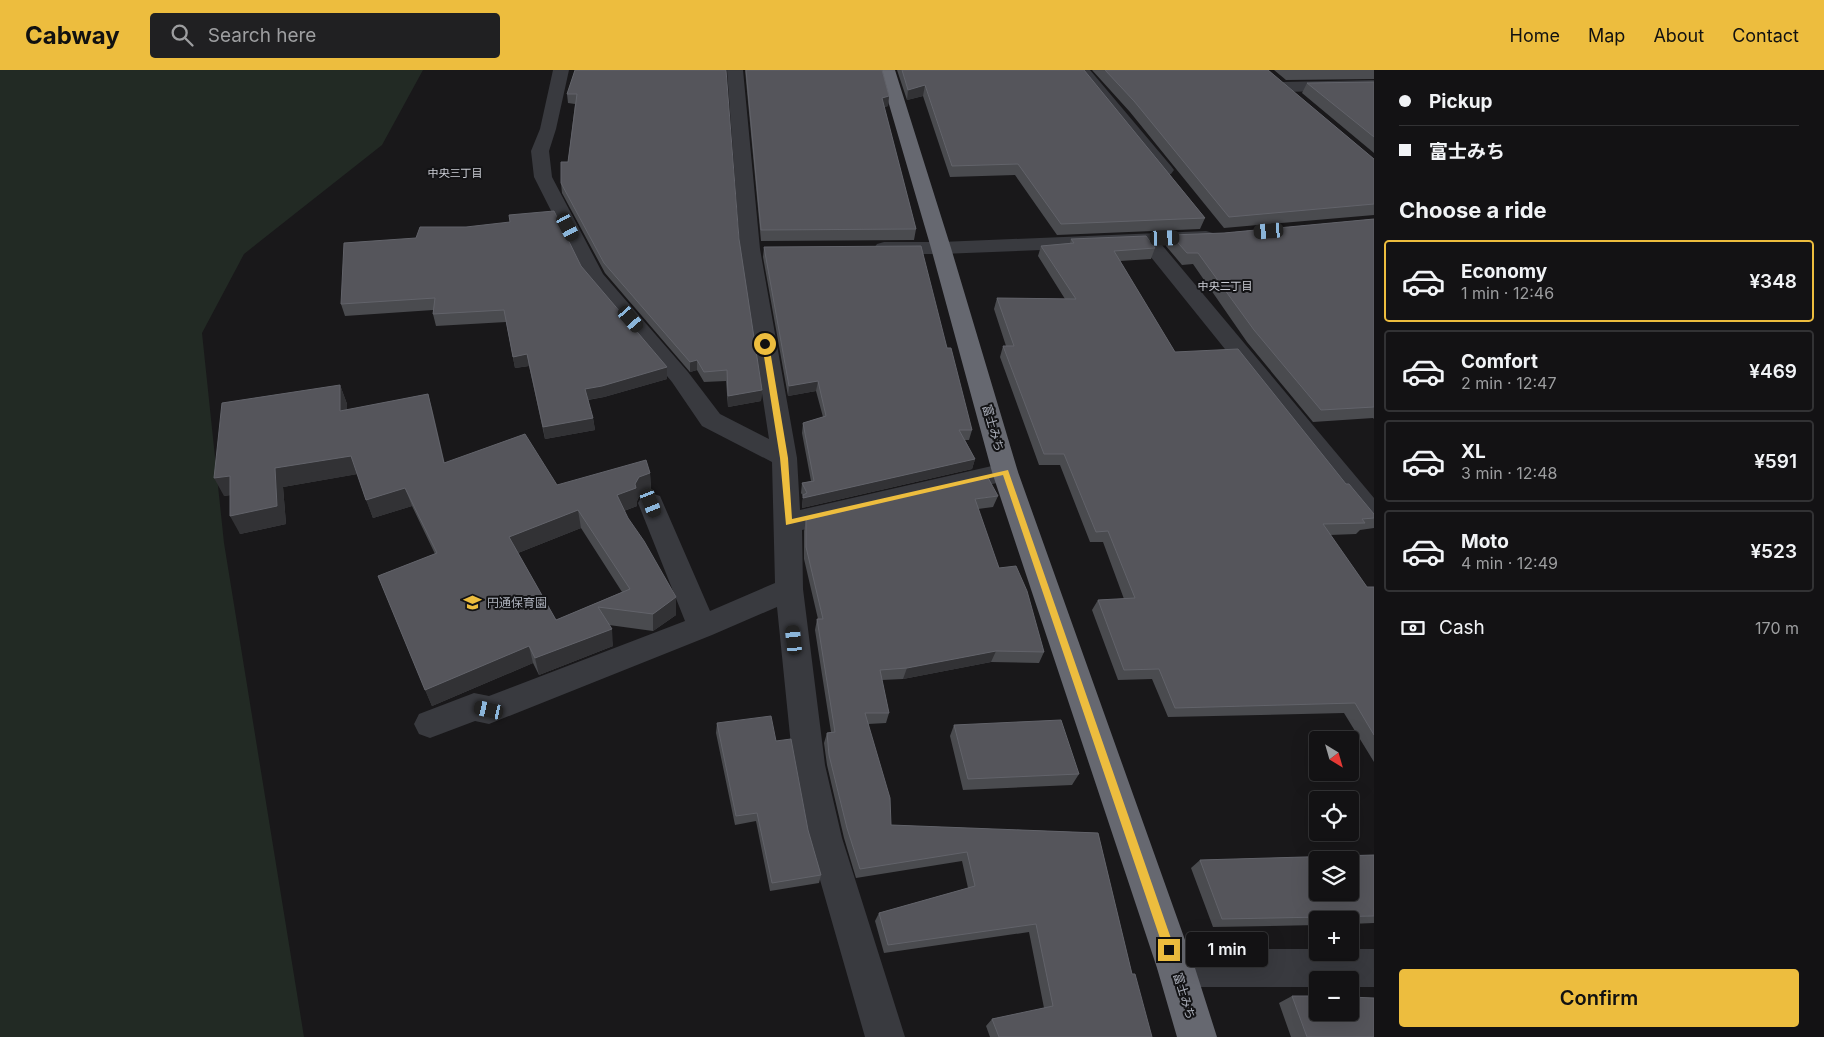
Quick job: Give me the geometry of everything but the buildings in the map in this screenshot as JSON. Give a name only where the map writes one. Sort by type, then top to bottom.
[{"type":"highway","name":"富士みち","points":[[886,70],[941,248],[1005,472],[1176,968],[1197,1037]]},
{"type":"street","points":[[561,70],[548,129],[540,151],[542,177],[594,276],[680,376],[711,420],[784,458]]},
{"type":"street","points":[[735,70],[760,249],[784,458],[790,589],[809,765],[825,838],[885,1037]]},
{"type":"street","points":[[1082,70],[1123,117],[1176,184]]},
{"type":"street","points":[[1282,87],[1374,85]]},
{"type":"street","points":[[865,248],[941,248],[1147,239],[1217,231]]},
{"type":"street","points":[[1147,239],[1374,516]]},
{"type":"street","points":[[788,523],[1005,472]]},
{"type":"street","points":[[651,503],[702,627]]},
{"type":"street","points":[[430,724],[474,707],[489,710],[702,627],[790,589]]},
{"type":"street","points":[[1176,968],[1374,968]]},
{"type":"shaded area","points":[[0,70],[423,70],[382,145],[244,254],[202,333],[224,543],[304,1037],[0,1037]]},
{"type":"place","name":"円通保育園","points":[[473,603]]},
{"type":"district","name":"中央三丁目","points":[[455,173]]},
{"type":"district","name":"中央二丁目","points":[[1225,286]]},
{"type":"route","points":[[765,344],[784,458],[788,523],[1005,472],[1169,950]]}]
